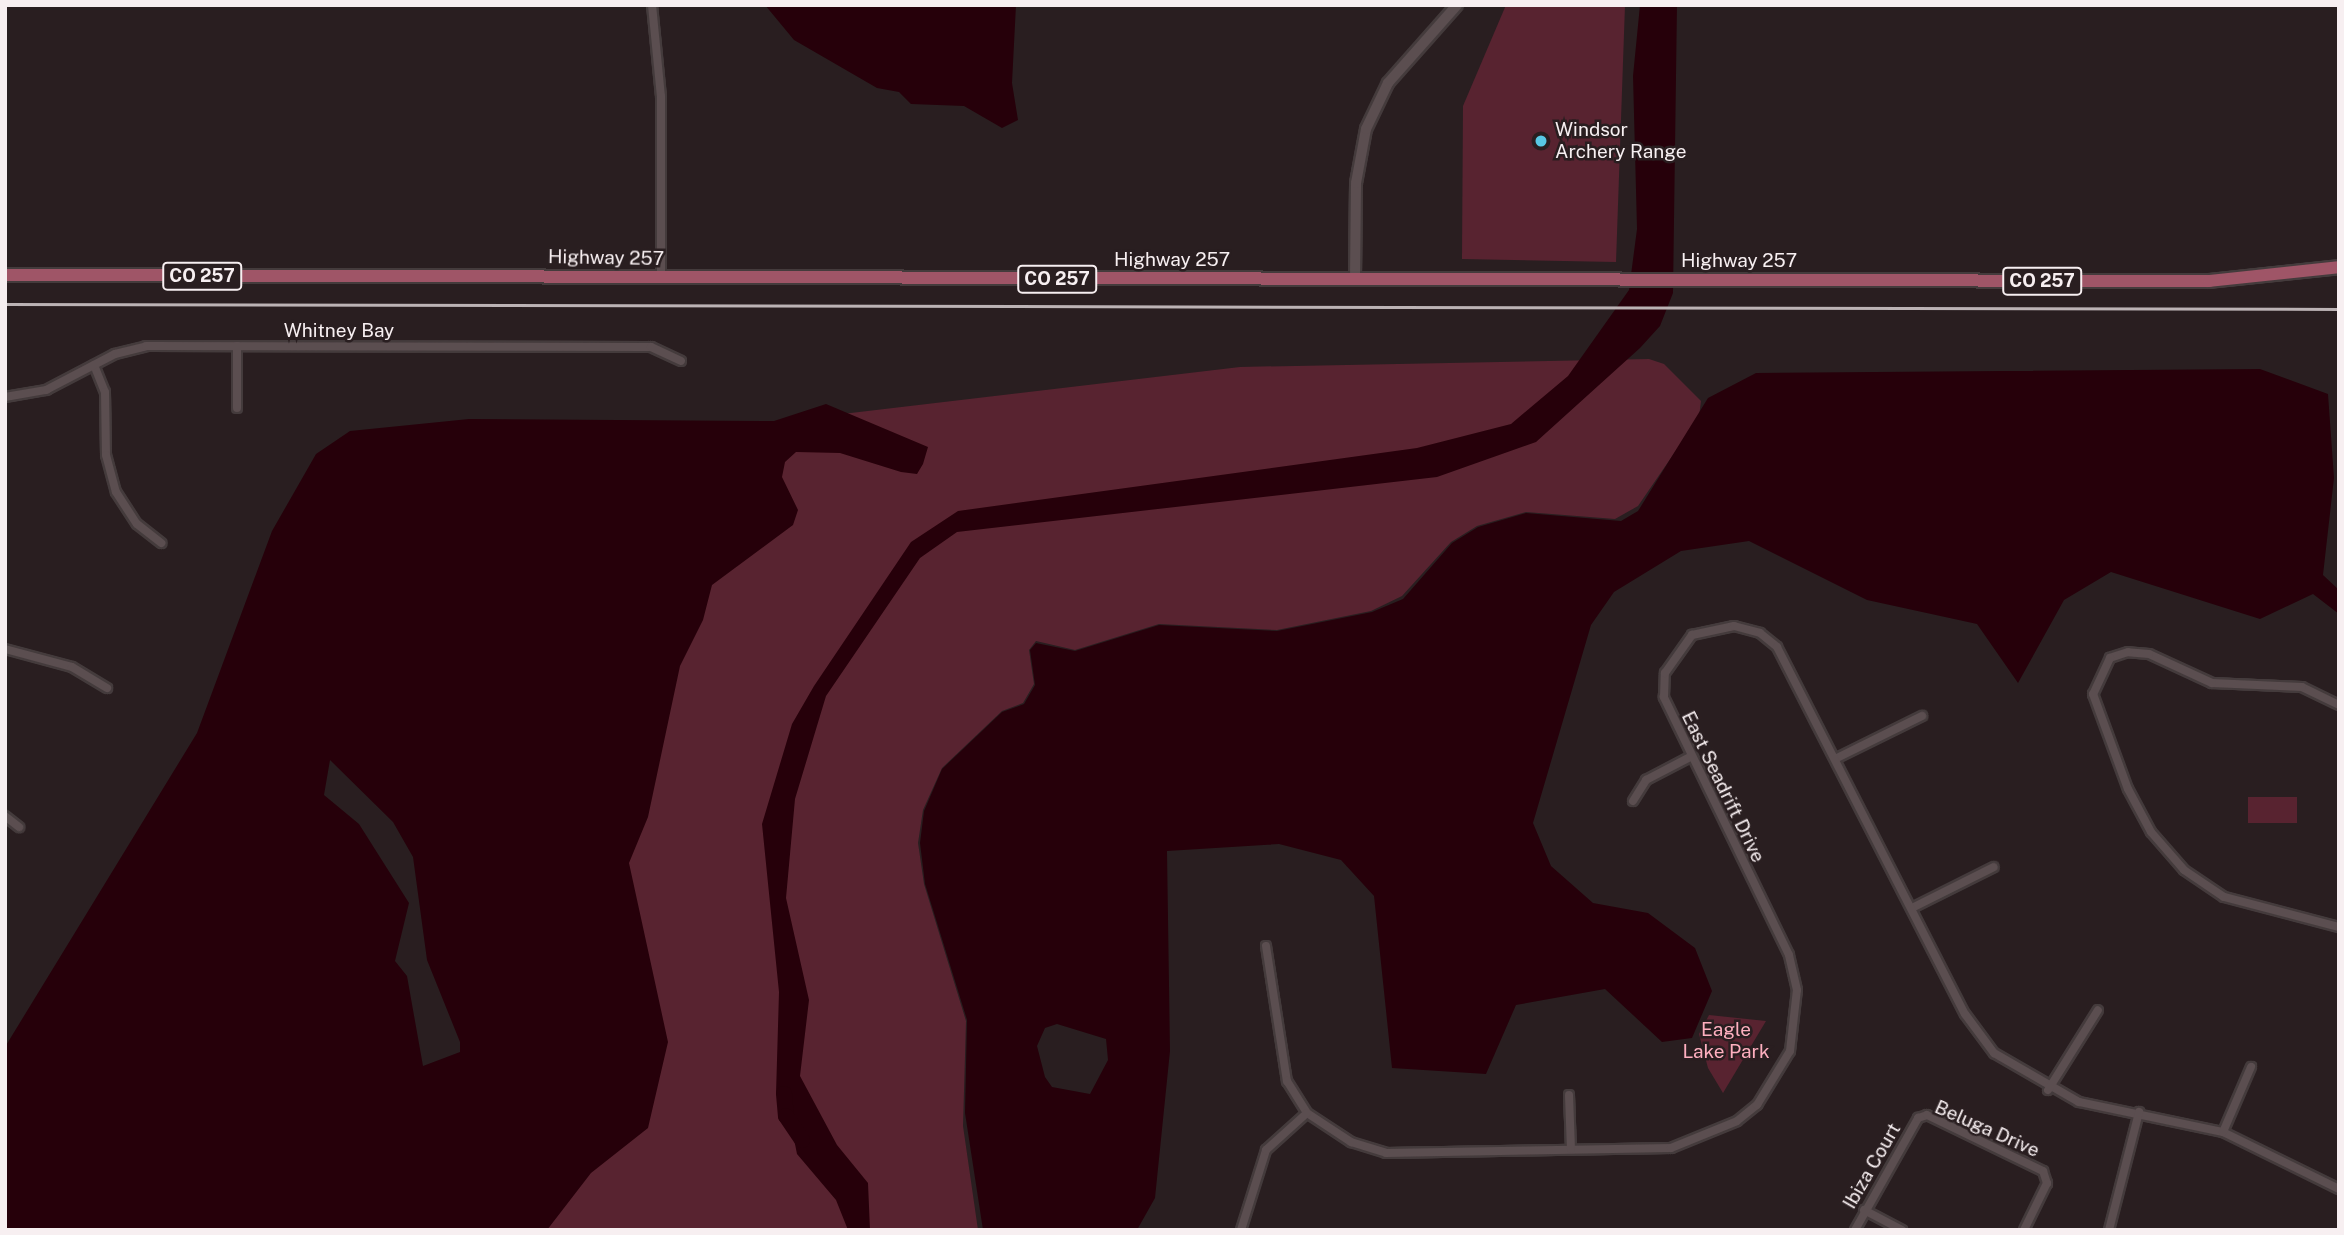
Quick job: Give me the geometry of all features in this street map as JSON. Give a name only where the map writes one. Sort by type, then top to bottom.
[{"type":"main road","name":"Highway 257","points":[[5,275],[2209,281],[2339,267]]},
{"type":"street","points":[[652,5],[661,96],[661,278]]},
{"type":"street","points":[[1354,279],[1356,183],[1366,129],[1388,83],[1457,5]]},
{"type":"street","points":[[237,346],[237,408]]},
{"type":"street","name":"Whitney Bay","points":[[5,397],[37,393],[138,347],[651,347],[681,361]]},
{"type":"street","points":[[94,365],[105,392],[106,455],[116,492],[137,524],[161,543]]},
{"type":"street","name":"East Seadrift Drive","points":[[1307,1113],[1351,1142],[1386,1153],[1671,1148],[1709,1138],[1757,1105],[1790,1051],[1797,990],[1789,955],[1690,757],[1664,696],[1665,673],[1692,635],[1734,626],[1760,633],[1777,647],[1838,758],[1965,1014],[1994,1053],[2048,1090],[2223,1132],[2339,1189]]},
{"type":"street","points":[[5,649],[72,667],[107,688]]},
{"type":"street","points":[[2339,705],[2302,687],[2212,683],[2149,654],[2128,652],[2110,658],[2093,694],[2127,789],[2151,832],[2184,870],[2224,897],[2339,927]]},
{"type":"street","points":[[1838,758],[1922,716]]},
{"type":"street","points":[[1633,801],[1646,780],[1690,757]]},
{"type":"street","points":[[5,816],[19,827]]},
{"type":"street","points":[[1914,907],[1994,867]]},
{"type":"street","points":[[1241,1230],[1266,1150],[1307,1113],[1287,1081],[1277,1046],[1266,946]]},
{"type":"street","points":[[2048,1090],[2098,1010]]},
{"type":"street","points":[[2223,1132],[2251,1067]]},
{"type":"street","points":[[1569,1095],[1571,1149]]},
{"type":"street","points":[[2109,1230],[2139,1112]]},
{"type":"street","name":"Beluga Drive","points":[[1918,1118],[1927,1115],[2043,1171],[2047,1183],[2024,1230]]},
{"type":"street","name":"Ibiza Court","points":[[1855,1230],[1918,1118]]},
{"type":"street","points":[[1864,1210],[1902,1230]]},
{"type":"green space","name":"Windsor Archery Range","points":[[1506,5],[1625,5],[1616,262],[1462,259],[1463,106]]},
{"type":"green space","points":[[1649,359],[1664,364],[1701,401],[1699,417],[1638,506],[1615,519],[1526,512],[1477,526],[1451,542],[1402,596],[1371,611],[1277,630],[1159,624],[1075,650],[1036,641],[1029,650],[1034,684],[1023,703],[1002,711],[942,768],[923,810],[918,843],[924,884],[966,1021],[963,1126],[978,1230],[525,1230],[611,863],[700,552],[800,419],[1240,367]]},
{"type":"green space","points":[[2248,797],[2297,797],[2297,823],[2248,823]]},
{"type":"green space","name":"Eagle Lake Park","points":[[1709,1015],[1766,1021],[1723,1093],[1708,1068],[1699,1034]]},
{"type":"shaded area","points":[[765,5],[1016,5],[1012,83],[1018,120],[1002,128],[964,106],[911,104],[899,92],[877,88],[794,40]]},
{"type":"shaded area","points":[[1640,5],[1677,5],[1673,293],[1660,326],[1640,348],[1536,442],[1437,477],[957,532],[920,558],[826,696],[795,799],[786,898],[809,1000],[800,1076],[837,1145],[868,1183],[870,1230],[848,1230],[836,1200],[797,1154],[791,1124],[776,1094],[779,992],[762,824],[792,724],[814,686],[911,542],[958,511],[1417,448],[1511,424],[1568,376],[1629,290],[1637,229],[1633,76]]},
{"type":"shaded area","points":[[2260,369],[2328,394],[2334,478],[2323,575],[2339,590],[2339,614],[2313,594],[2260,619],[2111,572],[2064,600],[2018,683],[1977,624],[1867,600],[1749,541],[1681,551],[1614,592],[1591,625],[1533,823],[1551,866],[1593,903],[1648,913],[1695,948],[1712,991],[1692,1038],[1662,1042],[1605,989],[1516,1005],[1486,1074],[1392,1068],[1374,896],[1341,860],[1279,844],[1167,851],[1170,1051],[1155,1198],[1137,1230],[983,1230],[965,1113],[967,1020],[925,884],[920,843],[924,811],[942,769],[1002,712],[1024,704],[1035,685],[1030,650],[1036,643],[1075,651],[1159,625],[1277,631],[1372,612],[1403,599],[1452,543],[1478,527],[1526,513],[1621,521],[1638,511],[1708,398],[1756,373]],"holes":[[[1057,1024],[1106,1039],[1108,1060],[1090,1094],[1052,1087],[1045,1077],[1037,1046],[1045,1028]]]},
{"type":"shaded area","points":[[826,404],[928,447],[917,474],[901,472],[840,453],[796,452],[785,462],[782,477],[798,510],[793,525],[712,585],[703,620],[680,666],[648,817],[629,863],[668,1042],[648,1128],[591,1173],[547,1230],[5,1230],[5,1047],[197,733],[272,531],[316,454],[350,431],[469,419],[774,421]],"holes":[[[330,760],[393,822],[413,857],[427,960],[460,1042],[460,1052],[423,1066],[407,976],[395,961],[409,903],[359,824],[324,795]]]},
{"type":"waterway","points":[[784,1094],[786,1116],[802,1140]]},
{"type":"railway","points":[[5,304],[2339,309]]},
{"type":"place","name":"Windsor Archery Range","points":[[1541,141]]}]
